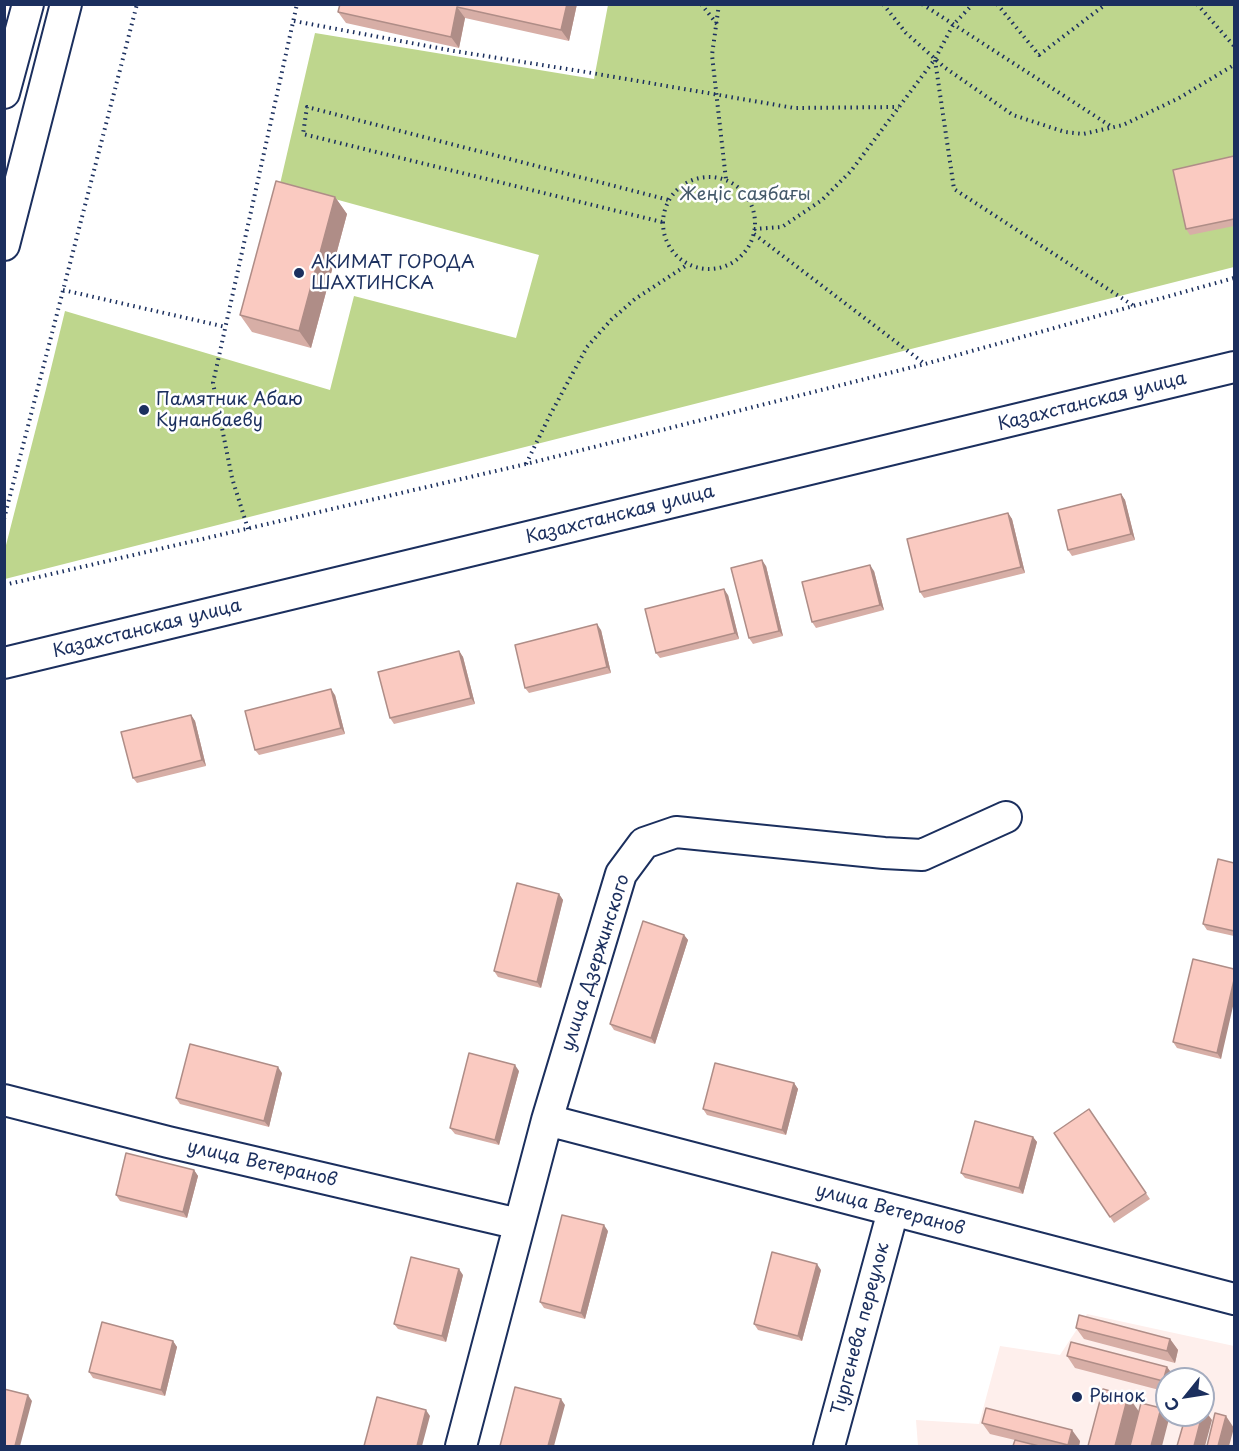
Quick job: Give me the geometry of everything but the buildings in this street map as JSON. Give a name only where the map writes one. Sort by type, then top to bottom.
[{"type":"street","points":[[4,93],[28,4]]},
{"type":"street","points":[[4,245],[66,4]]},
{"type":"street","name":"Казахстанская улица","points":[[4,663],[1234,367]]},
{"type":"street","name":"улица Дзержинского","points":[[461,1446],[547,1120],[621,874],[644,843],[676,832],[884,854],[922,855],[1006,818]]},
{"type":"street","name":"улица Ветеранов","points":[[4,1100],[168,1142],[519,1224]]},
{"type":"street","name":"улица Ветеранов","points":[[547,1120],[1234,1299]]},
{"type":"street","name":"Тургенева переулок","points":[[829,1446],[893,1211]]},
{"type":"path","points":[[4,519],[137,4]]},
{"type":"path","points":[[248,529],[232,478],[213,383],[297,4]]},
{"type":"path","points":[[701,4],[717,24]]},
{"type":"path","points":[[719,4],[712,55],[726,180]]},
{"type":"path","points":[[883,4],[906,33],[944,67],[1013,115],[1065,132],[1083,134],[1123,125],[1179,98],[1234,64]]},
{"type":"path","points":[[922,4],[1112,127]]},
{"type":"path","points":[[754,231],[782,227],[822,200],[851,171],[935,59],[953,25],[973,4]]},
{"type":"path","points":[[997,4],[1039,55],[1106,4]]},
{"type":"path","points":[[1197,4],[1234,46]]},
{"type":"path","points":[[294,21],[454,51],[794,108],[899,107]]},
{"type":"path","points":[[935,59],[954,189],[1134,306]]},
{"type":"path","points":[[662,222],[303,134],[307,107],[669,200]]},
{"type":"path","points":[[716,177],[726,180],[740,189],[754,212],[754,231],[747,250],[727,267],[714,270],[701,269],[687,264],[677,258],[669,247],[662,222],[664,209],[679,187],[690,180],[716,177]]},
{"type":"path","points":[[754,231],[925,364]]},
{"type":"path","points":[[526,464],[587,347],[611,320],[635,299],[687,264]]},
{"type":"path","points":[[4,585],[526,464],[925,364],[1234,278]]},
{"type":"path","points":[[63,290],[226,327]]},
{"type":"shaded area","name":"Рынок","points":[[1087,1314],[1234,1346],[1234,1446],[918,1446],[916,1420],[979,1424],[1000,1346],[1060,1355]]},
{"type":"green space","name":"Жеңіс саябағы","points":[[608,5],[1234,5],[1234,267],[5,579],[5,549],[65,311],[330,390],[354,296],[516,338],[539,255],[280,184],[315,33],[594,79]]},
{"type":"place","name":"АКИМАТ ГОРОДА ШАХТИНСКА","points":[[299,273]]},
{"type":"place","name":"Памятник Абаю Кунанбаеву","points":[[144,410]]},
{"type":"place","name":"Рынок","points":[[1077,1397]]}]
